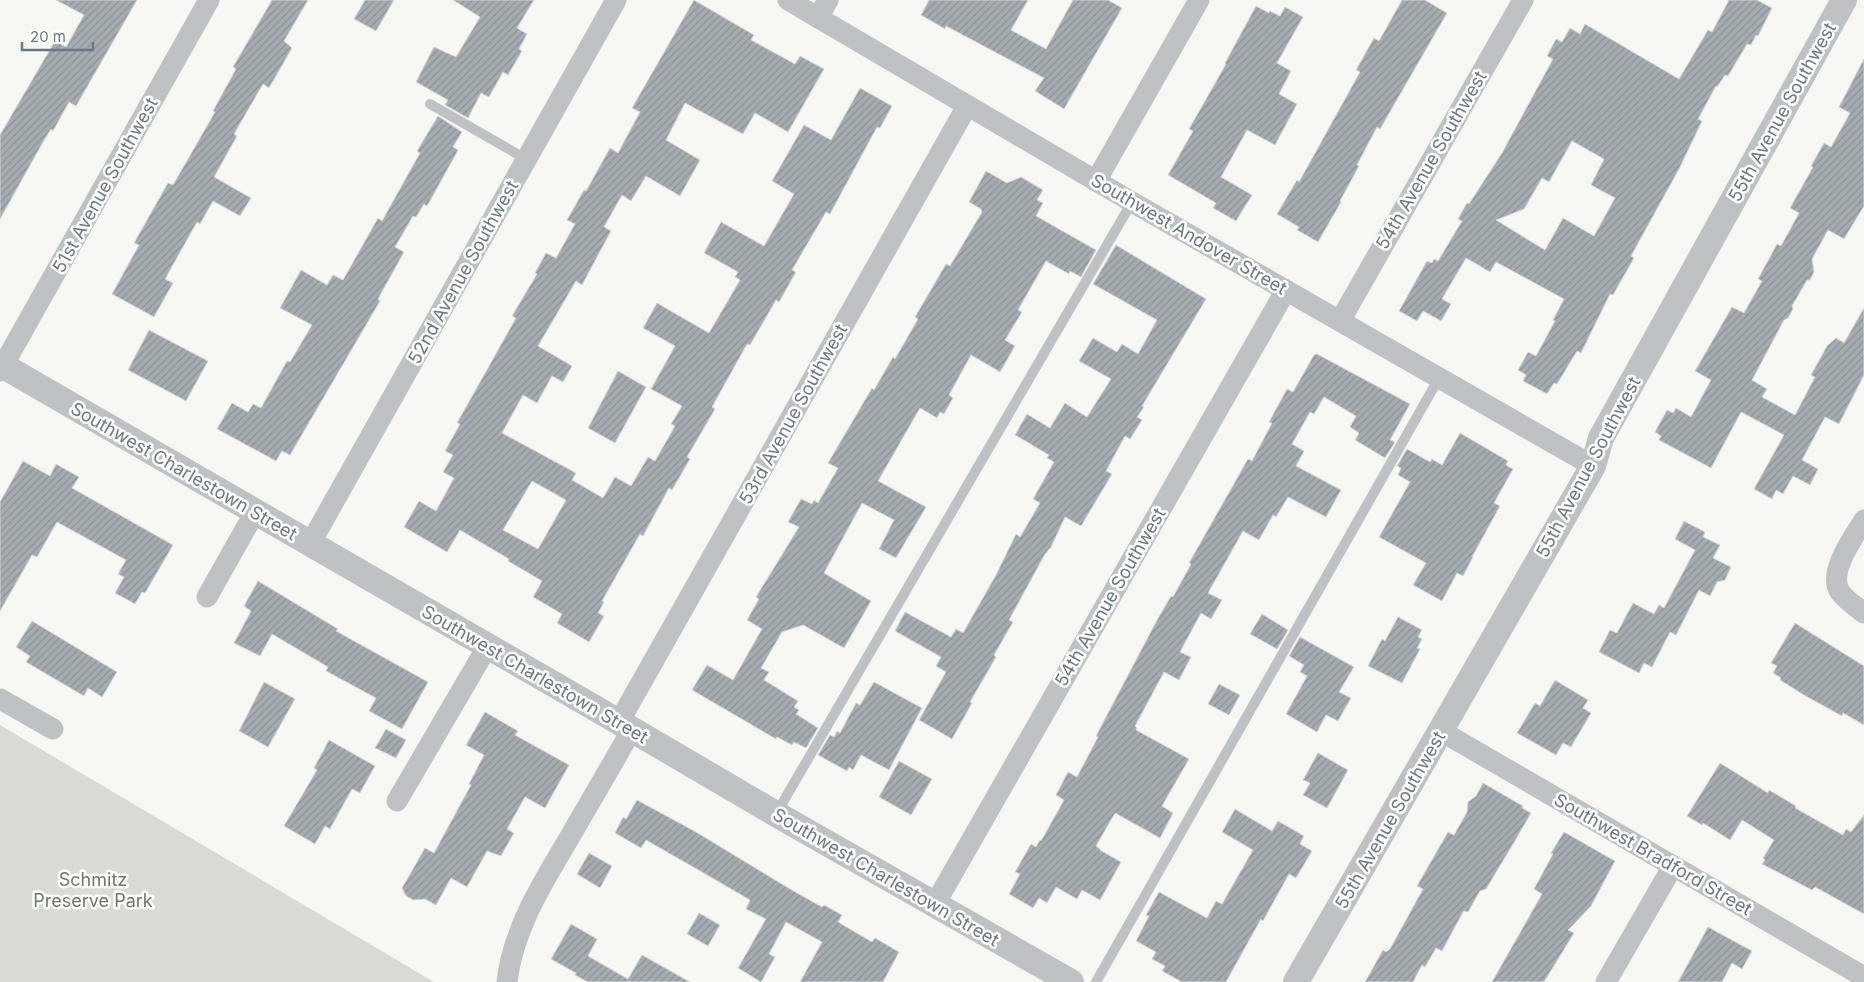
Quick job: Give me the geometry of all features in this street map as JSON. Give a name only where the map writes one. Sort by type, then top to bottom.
[{"type":"street","name":"51st Avenue Southwest","points":[[1,367],[209,0]]},
{"type":"street","name":"52nd Avenue Southwest","points":[[310,544],[616,0]]},
{"type":"street","name":"Southwest Andover Street","points":[[788,0],[823,9],[967,106],[1593,466]]},
{"type":"street","points":[[1096,181],[1199,0]]},
{"type":"street","name":"54th Avenue Southwest","points":[[1340,321],[1523,0]]},
{"type":"street","name":"55th Avenue Southwest","points":[[1296,982],[1593,466],[1601,438],[1844,0]]},
{"type":"street","name":"53rd Avenue Southwest","points":[[507,982],[508,970],[517,938],[539,890],[626,726],[967,106]]},
{"type":"street","name":"54th Avenue Southwest","points":[[935,904],[1286,290]]},
{"type":"street","name":"Southwest Charlestown Street","points":[[1,367],[1071,982]]},
{"type":"street","points":[[207,598],[255,512]]},
{"type":"street","points":[[1864,520],[1840,561],[1836,576],[1839,591],[1864,613]]},
{"type":"street","points":[[398,801],[487,647]]},
{"type":"street","points":[[0,699],[53,729]]},
{"type":"street","name":"Southwest Bradford Street","points":[[1441,731],[1864,977]]},
{"type":"street","points":[[1606,982],[1673,866]]},
{"type":"lane","points":[[430,104],[526,159]]},
{"type":"lane","points":[[776,814],[1132,202]]},
{"type":"lane","points":[[1096,982],[1439,378]]},
{"type":"green space","name":"Schmitz Preserve Park","points":[[0,725],[434,982],[0,982]]},
{"type":"building","points":[[56,0],[137,0],[76,106],[69,102],[53,131],[51,129],[43,142],[0,219],[0,135],[55,41],[66,47],[84,15]]},
{"type":"building","points":[[272,0],[308,0],[284,41],[292,48],[269,88],[263,84],[234,134],[237,136],[214,177],[251,198],[240,216],[213,201],[200,224],[197,222],[165,279],[173,283],[154,317],[112,294],[139,245],[134,243],[168,183],[173,185],[215,112],[213,111],[236,69],[233,67]]},
{"type":"building","points":[[365,0],[394,0],[376,31],[354,19]]},
{"type":"building","points":[[453,0],[534,0],[517,28],[527,34],[519,49],[522,51],[508,75],[503,72],[489,97],[481,93],[468,118],[445,105],[448,100],[416,82],[434,47],[456,57],[480,17]]},
{"type":"building","points":[[694,0],[754,35],[751,40],[795,64],[800,56],[824,69],[788,132],[755,113],[743,134],[685,103],[666,140],[700,160],[680,196],[646,176],[631,201],[622,195],[604,227],[611,231],[582,285],[576,281],[538,346],[572,366],[563,382],[552,376],[537,403],[523,395],[502,433],[576,473],[572,480],[603,498],[615,477],[631,486],[648,457],[655,461],[675,426],[671,424],[682,406],[651,389],[675,346],[643,328],[657,303],[709,333],[740,280],[735,277],[738,272],[704,253],[721,222],[764,246],[794,194],[772,181],[804,125],[831,140],[860,88],[892,106],[880,128],[877,127],[830,214],[826,212],[792,270],[796,272],[779,302],[776,300],[750,345],[747,344],[712,407],[715,409],[687,457],[690,459],[672,490],[669,488],[643,536],[640,534],[602,601],[604,602],[598,613],[604,616],[589,642],[557,623],[562,614],[533,597],[542,581],[508,561],[509,559],[460,530],[447,552],[404,527],[419,501],[436,511],[454,478],[443,472],[453,455],[445,451],[460,424],[457,423],[516,318],[512,316],[537,274],[535,273],[546,253],[556,258],[575,224],[567,220],[584,190],[586,191],[610,148],[618,153],[640,112],[632,108]],"holes":[[[532,481],[566,500],[538,549],[503,530]]]},
{"type":"building","points":[[929,0],[1028,0],[1011,30],[1046,49],[1073,0],[1108,0],[1122,8],[1064,109],[1035,91],[1044,78],[946,26],[945,29],[921,15]]},
{"type":"building","points":[[1402,0],[1425,0],[1447,13],[1380,129],[1377,127],[1357,165],[1359,166],[1341,202],[1318,242],[1297,230],[1299,227],[1277,214],[1297,180],[1299,182],[1360,72],[1356,70],[1374,38],[1379,41]]},
{"type":"building","points":[[1729,0],[1757,0],[1772,8],[1758,36],[1756,35],[1751,45],[1747,44],[1728,76],[1725,75],[1716,86],[1698,119],[1702,121],[1679,169],[1631,256],[1634,258],[1613,295],[1610,294],[1581,353],[1577,351],[1557,384],[1554,383],[1547,394],[1523,381],[1526,375],[1518,370],[1528,352],[1536,356],[1555,321],[1553,320],[1564,299],[1496,262],[1490,272],[1466,258],[1442,299],[1451,304],[1441,321],[1423,311],[1417,321],[1399,311],[1427,261],[1432,263],[1434,259],[1438,261],[1462,221],[1458,219],[1467,203],[1469,204],[1502,153],[1553,59],[1547,56],[1556,39],[1562,42],[1570,28],[1580,34],[1585,24],[1679,79],[1708,30],[1712,32]],"holes":[[[1572,141],[1604,159],[1591,185],[1615,198],[1594,236],[1563,218],[1545,250],[1496,220],[1524,209],[1542,178],[1549,182]]]},
{"type":"building","points":[[1256,6],[1280,16],[1285,7],[1303,17],[1277,63],[1291,71],[1279,94],[1297,104],[1275,145],[1247,130],[1221,177],[1252,195],[1236,221],[1213,208],[1216,203],[1168,175],[1193,131],[1189,129]]},
{"type":"building","points":[[1864,59],[1864,206],[1844,239],[1828,230],[1812,259],[1814,272],[1810,280],[1807,280],[1792,306],[1793,309],[1788,318],[1784,320],[1752,380],[1767,389],[1762,397],[1795,415],[1815,377],[1811,375],[1827,346],[1836,338],[1844,343],[1864,308],[1864,375],[1839,424],[1825,417],[1802,460],[1818,469],[1810,485],[1793,476],[1783,494],[1776,490],[1772,499],[1754,489],[1784,435],[1741,412],[1711,468],[1659,440],[1661,436],[1655,432],[1667,410],[1673,413],[1676,408],[1691,417],[1711,380],[1695,371],[1732,307],[1744,313],[1762,281],[1758,279],[1777,244],[1781,246],[1799,213],[1790,208],[1824,143],[1831,147],[1850,113],[1839,107]]},
{"type":"building","points":[[438,116],[462,132],[453,147],[458,150],[427,206],[424,204],[416,217],[413,216],[395,247],[404,252],[378,299],[380,301],[290,455],[282,451],[276,461],[217,429],[232,403],[248,412],[253,404],[261,408],[287,361],[290,362],[312,325],[280,308],[301,270],[327,285],[333,275],[343,280],[378,218],[382,221],[420,153],[417,151]]},
{"type":"building","points":[[986,171],[1007,183],[1021,177],[1043,190],[1037,200],[1043,203],[1036,216],[1096,250],[1081,277],[1070,271],[1069,274],[1046,261],[1018,310],[1022,312],[1005,340],[1015,346],[1000,372],[971,355],[949,395],[953,398],[944,414],[940,412],[937,418],[920,408],[878,481],[926,507],[896,558],[879,549],[894,520],[862,503],[824,573],[871,601],[844,648],[803,625],[782,632],[761,668],[769,672],[764,680],[798,701],[794,707],[799,710],[796,714],[818,728],[806,748],[794,742],[792,745],[777,737],[776,739],[692,690],[707,665],[733,680],[762,629],[747,620],[759,599],[756,597],[799,527],[788,522],[801,499],[812,504],[814,500],[818,503],[838,468],[828,463],[872,388],[874,390],[893,357],[895,359],[918,319],[915,317],[946,264],[950,266],[982,212],[981,209],[969,202]]},
{"type":"building","points":[[1116,245],[1206,299],[1142,406],[1144,407],[1137,417],[1142,420],[1130,439],[1125,436],[1106,471],[1112,474],[1081,526],[1065,517],[1051,547],[1045,554],[1009,620],[1013,622],[994,655],[996,657],[970,702],[972,703],[952,739],[919,720],[946,672],[936,666],[941,657],[895,631],[905,612],[951,637],[956,629],[963,633],[996,575],[1016,534],[1020,537],[1040,503],[1033,499],[1054,462],[1047,458],[1049,455],[1015,435],[1027,414],[1050,428],[1065,403],[1087,417],[1111,379],[1079,361],[1093,338],[1117,352],[1122,344],[1138,354],[1157,320],[1093,284]]},
{"type":"building","points":[[149,330],[208,361],[186,401],[128,370]]},
{"type":"building","points":[[1317,354],[1410,404],[1390,440],[1395,442],[1385,458],[1355,440],[1359,433],[1350,427],[1356,416],[1324,397],[1314,414],[1310,412],[1292,444],[1304,451],[1296,466],[1341,490],[1326,517],[1288,497],[1276,517],[1273,515],[1259,540],[1243,531],[1208,593],[1222,600],[1211,619],[1201,613],[1180,652],[1191,657],[1179,680],[1164,672],[1135,726],[1136,730],[1189,759],[1162,806],[1173,813],[1160,838],[1115,813],[1096,846],[1121,862],[1100,900],[1082,890],[1077,899],[1056,887],[1047,903],[1039,898],[1033,908],[1009,894],[1020,874],[1015,872],[1031,844],[1036,847],[1041,841],[1064,800],[1056,795],[1068,772],[1077,777],[1098,737],[1096,736],[1156,622],[1171,596],[1173,597],[1191,564],[1189,563],[1248,459],[1252,461],[1272,423],[1269,422],[1287,389],[1293,392],[1314,355]]},
{"type":"building","points":[[618,371],[646,387],[615,443],[588,428]]},
{"type":"building","points":[[1460,433],[1508,461],[1506,465],[1513,469],[1494,503],[1500,506],[1463,576],[1457,573],[1442,601],[1413,585],[1426,563],[1379,537],[1410,482],[1398,475],[1401,468],[1397,466],[1407,449],[1430,462],[1432,459],[1442,465]]},
{"type":"building","points":[[23,461],[50,476],[56,464],[79,477],[72,488],[173,545],[145,593],[142,592],[135,604],[115,593],[124,577],[118,574],[126,560],[57,522],[37,557],[32,555],[0,611],[0,502]]},
{"type":"building","points":[[1684,521],[1705,532],[1703,537],[1720,545],[1713,558],[1731,567],[1725,580],[1717,582],[1710,596],[1699,590],[1676,635],[1670,632],[1652,667],[1644,663],[1639,673],[1599,652],[1610,630],[1617,633],[1633,603],[1654,614],[1659,605],[1664,608],[1695,550],[1675,539]]},
{"type":"building","points":[[258,581],[338,629],[336,631],[428,682],[402,729],[369,711],[376,698],[326,671],[328,667],[272,634],[260,656],[234,643],[251,611],[244,606]]},
{"type":"building","points":[[1262,614],[1288,630],[1277,649],[1250,634]]},
{"type":"building","points":[[1398,617],[1422,630],[1418,637],[1422,639],[1417,648],[1420,649],[1402,683],[1368,666],[1382,639],[1385,641]]},
{"type":"building","points":[[32,621],[117,672],[102,697],[88,688],[84,696],[26,662],[30,656],[16,647]]},
{"type":"building","points":[[1795,623],[1864,666],[1864,725],[1843,713],[1842,716],[1804,695],[1780,680],[1781,678],[1773,673],[1777,666],[1771,663]]},
{"type":"building","points":[[1300,637],[1354,667],[1339,692],[1351,698],[1338,721],[1326,715],[1317,732],[1286,714],[1307,676],[1300,672],[1304,665],[1289,656]]},
{"type":"building","points":[[1555,680],[1588,700],[1583,708],[1591,713],[1571,747],[1563,743],[1556,755],[1517,733],[1535,703],[1540,706]]},
{"type":"building","points":[[264,682],[295,699],[268,747],[239,731]]},
{"type":"building","points":[[874,682],[922,708],[889,770],[861,755],[853,770],[849,767],[847,771],[818,755],[830,735],[834,737],[837,731],[840,733],[856,703],[860,705]]},
{"type":"building","points":[[1219,684],[1240,695],[1229,715],[1208,704]]},
{"type":"building","points":[[485,712],[518,731],[515,735],[569,765],[545,808],[525,797],[507,829],[514,833],[501,856],[487,851],[467,887],[451,878],[436,905],[425,899],[413,900],[406,896],[402,888],[425,848],[434,853],[471,785],[469,784],[484,755],[466,745]]},
{"type":"building","points":[[386,729],[406,740],[396,758],[375,748]]},
{"type":"building","points":[[329,740],[375,766],[360,793],[352,789],[330,829],[325,826],[315,844],[284,826],[317,770],[314,768]]},
{"type":"building","points":[[1318,753],[1348,770],[1327,808],[1303,795],[1310,783],[1303,780]]},
{"type":"building","points":[[899,761],[932,779],[911,815],[879,797]]},
{"type":"building","points":[[1720,763],[1768,793],[1769,790],[1796,806],[1795,808],[1843,835],[1846,829],[1851,832],[1864,815],[1864,914],[1815,887],[1812,890],[1762,864],[1765,860],[1763,858],[1774,840],[1742,820],[1730,840],[1703,823],[1702,825],[1687,816]]},
{"type":"building","points":[[1483,783],[1523,806],[1522,808],[1531,813],[1516,839],[1486,889],[1480,891],[1468,912],[1463,912],[1442,951],[1436,948],[1425,967],[1422,965],[1413,982],[1365,982],[1383,950],[1386,952],[1390,949],[1423,889],[1417,886],[1448,832],[1454,835],[1467,812],[1468,802],[1476,796]]},
{"type":"building","points":[[637,800],[696,832],[822,907],[824,905],[842,915],[838,922],[872,942],[875,938],[899,952],[883,982],[800,982],[822,942],[786,922],[769,954],[775,957],[761,982],[738,968],[766,919],[746,909],[750,900],[646,840],[641,848],[615,833],[623,817],[626,819]]},
{"type":"building","points":[[1235,809],[1272,831],[1278,821],[1304,836],[1300,844],[1312,851],[1296,878],[1289,874],[1263,921],[1261,919],[1226,982],[1182,982],[1162,971],[1165,966],[1152,959],[1156,952],[1136,941],[1149,916],[1146,915],[1159,892],[1207,918],[1216,901],[1222,904],[1253,850],[1222,832]]},
{"type":"building","points":[[1564,832],[1615,861],[1591,906],[1568,930],[1574,933],[1544,982],[1492,982],[1542,894],[1534,889],[1553,854],[1551,853]]},
{"type":"building","points":[[589,853],[612,866],[600,888],[577,874]]},
{"type":"building","points":[[699,913],[720,925],[708,946],[687,934]]},
{"type":"building","points":[[571,924],[597,939],[588,956],[628,979],[642,955],[690,982],[588,982],[551,959]]},
{"type":"building","points":[[1708,927],[1752,951],[1742,969],[1732,963],[1722,982],[1678,982]]}]
